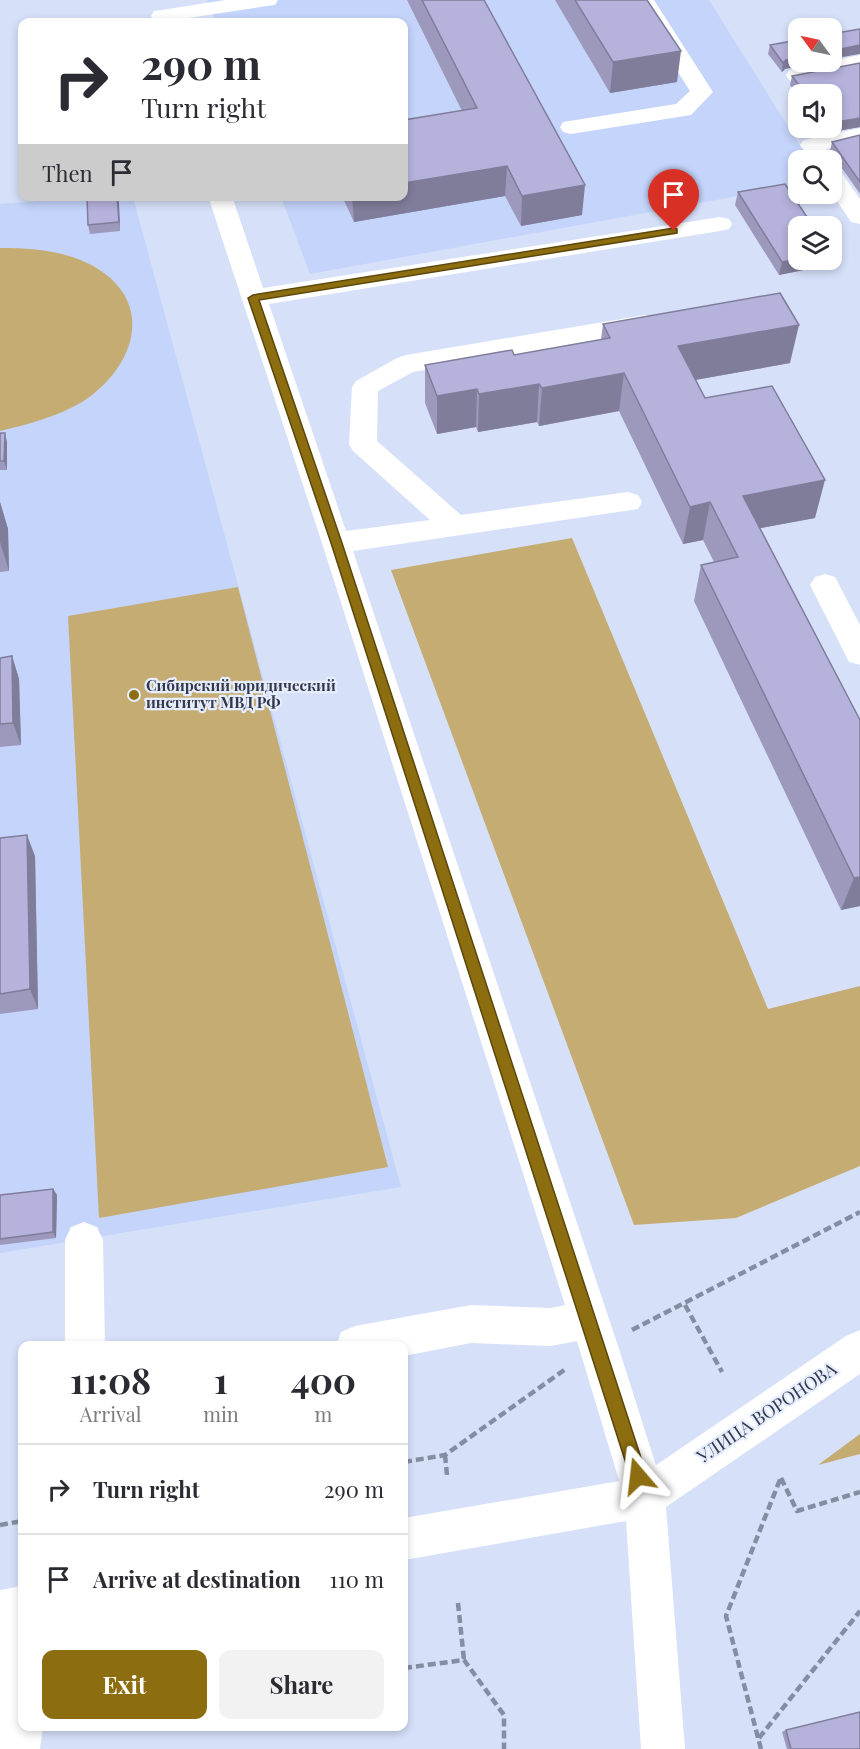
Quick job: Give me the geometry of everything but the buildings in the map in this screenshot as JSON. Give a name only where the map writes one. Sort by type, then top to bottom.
[{"type":"street","points":[[161,13],[267,0]]},
{"type":"street","points":[[571,127],[683,110],[702,93],[643,0]]},
{"type":"street","points":[[793,76],[860,63]]},
{"type":"street","points":[[815,150],[812,146],[860,135]]},
{"type":"street","points":[[842,190],[860,217]]},
{"type":"street","points":[[222,201],[336,543],[645,1497],[663,1749]]},
{"type":"street","points":[[253,298],[720,224]]},
{"type":"street","points":[[454,525],[363,444],[365,387],[406,364],[669,319]]},
{"type":"street","points":[[336,543],[627,502]]},
{"type":"street","points":[[825,585],[860,654]]},
{"type":"street","points":[[84,1240],[85,1341]]},
{"type":"street","points":[[381,1341],[471,1324],[550,1327],[589,1319]]},
{"type":"street","name":"УЛИЦА ВОРОНОВА","points":[[408,1538],[645,1497],[860,1350]]},
{"type":"street","points":[[14,1608],[18,1664]]},
{"type":"street","points":[[18,1749],[20,1731]]},
{"type":"path","points":[[630,1331],[685,1305],[860,1212]]},
{"type":"path","points":[[685,1305],[722,1372]]},
{"type":"path","points":[[408,1461],[445,1455],[575,1362]]},
{"type":"path","points":[[445,1455],[447,1475]]},
{"type":"path","points":[[761,1749],[726,1617],[781,1477],[797,1511],[860,1492]]},
{"type":"path","points":[[0,1525],[18,1522]]},
{"type":"path","points":[[458,1603],[464,1660],[504,1715],[504,1749]]},
{"type":"path","points":[[758,1739],[860,1611]]},
{"type":"path","points":[[408,1667],[464,1660]]},
{"type":"shaded area","points":[[207,0],[709,0],[788,126],[788,138],[795,138],[803,150],[788,150],[788,187],[310,274],[283,201],[408,201],[408,18],[214,18]]},
{"type":"shaded area","name":"Сибирский юридический институт МВД РФ","points":[[38,201],[134,201],[401,1187],[0,1253],[0,204]]},
{"type":"shaded area","points":[[0,248],[53,252],[90,264],[118,286],[128,303],[132,321],[130,340],[124,357],[99,389],[82,402],[62,412],[0,431]]},
{"type":"shaded area","points":[[572,538],[768,1009],[860,986],[860,1166],[736,1218],[634,1225],[391,570]]},
{"type":"shaded area","points":[[238,587],[388,1167],[99,1218],[68,616]]},
{"type":"shaded area","points":[[860,1434],[860,1454],[818,1465]]},
{"type":"place","name":"Сибирский юридический институт МВД РФ","points":[[134,695]]},
{"type":"route","points":[[638,1476],[599,1349],[336,543],[253,298],[674,231]]}]
